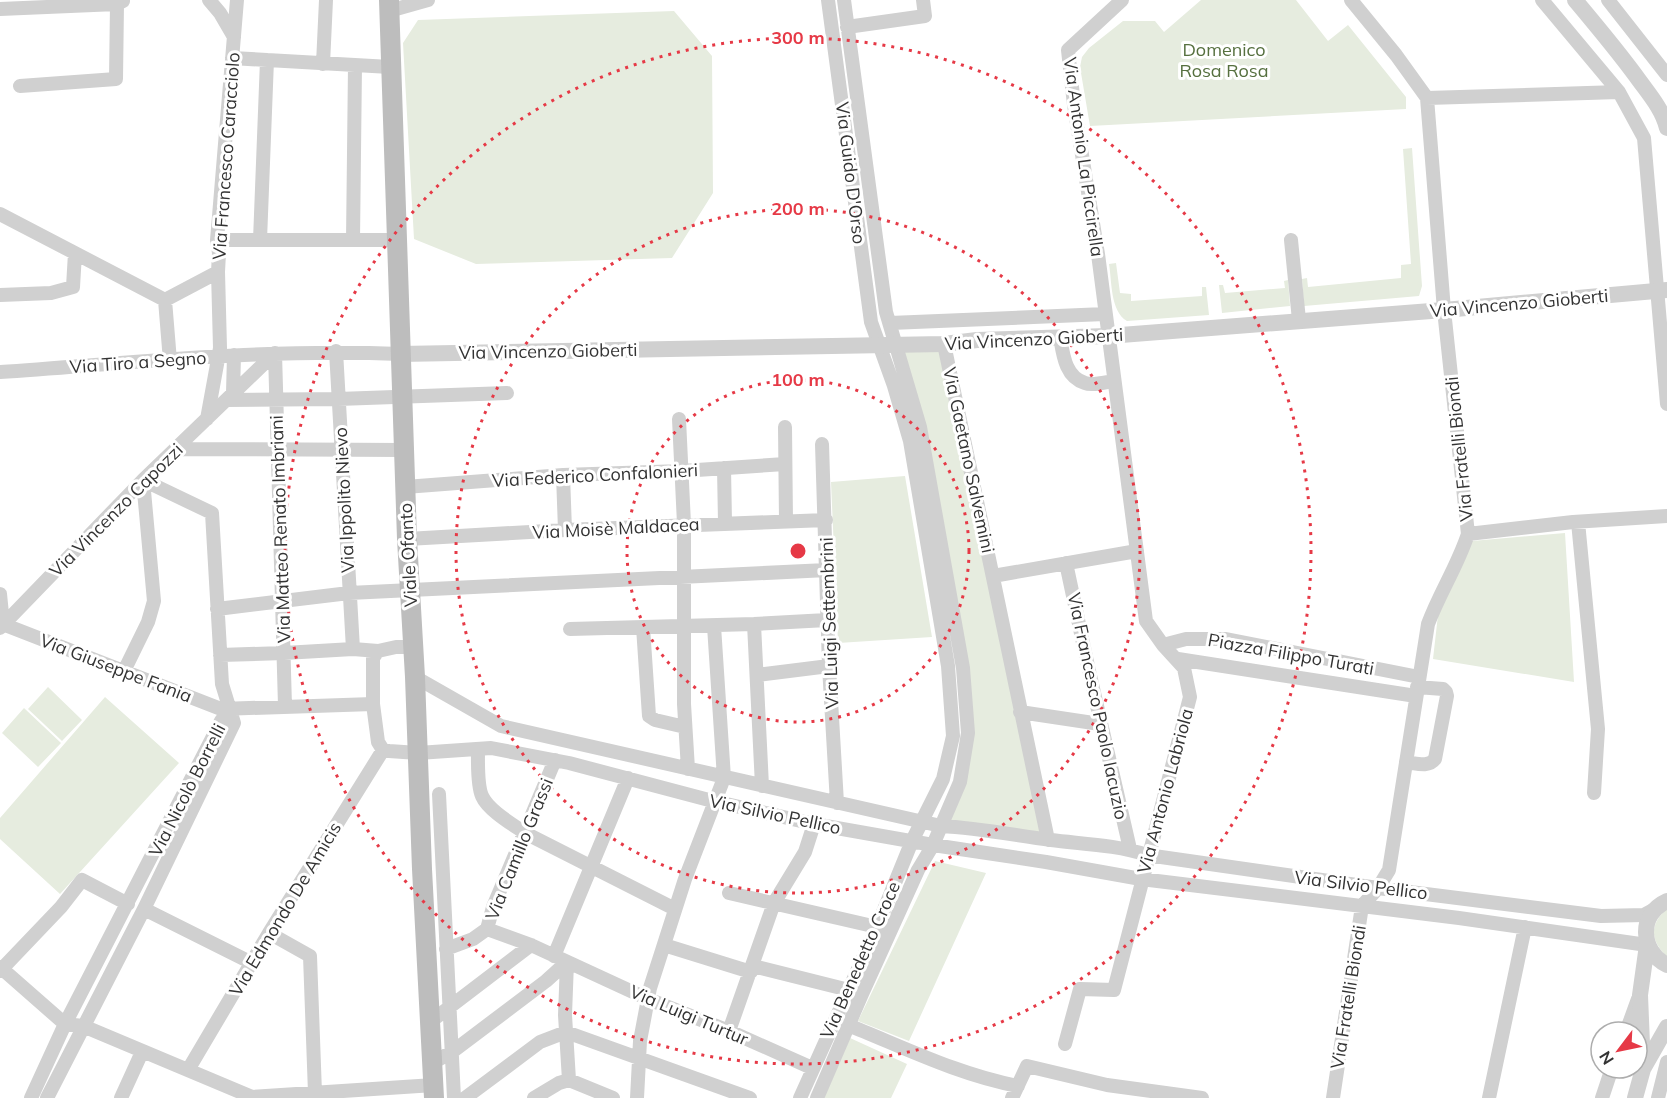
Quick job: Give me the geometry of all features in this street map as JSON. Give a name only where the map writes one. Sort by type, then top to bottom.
[{"type":"main road","name":"Viale Ofanto","points":[[389,6],[399,354],[434,1092]]},
{"type":"street","points":[[209,0],[220,13],[234,37]]},
{"type":"street","name":"Via Francesco Caracciolo","points":[[207,419],[227,356],[217,240],[237,0]]},
{"type":"street","points":[[323,64],[326,0]]},
{"type":"street","name":"Viale Ofanto","points":[[389,6],[428,0]]},
{"type":"street","name":"Via Guido D'Orso","points":[[828,0],[864,276],[871,322],[878,344]]},
{"type":"street","name":"Via Guido D'Orso","points":[[844,0],[886,312],[896,344]]},
{"type":"street","points":[[847,27],[925,16],[923,0]]},
{"type":"street","name":"Via Antonio La Piccirella","points":[[1108,336],[1068,50],[1122,0]]},
{"type":"street","points":[[1351,0],[1396,55],[1426,98],[1619,92]]},
{"type":"street","points":[[1542,0],[1619,92],[1644,138],[1662,290],[1667,404]]},
{"type":"street","points":[[1575,0],[1615,47],[1654,100],[1664,116],[1667,128]]},
{"type":"street","points":[[1608,0],[1667,75]]},
{"type":"street","points":[[0,9],[30,3],[121,2],[116,79],[20,86]]},
{"type":"street","points":[[232,58],[390,68]]},
{"type":"street","points":[[260,240],[267,60]]},
{"type":"street","points":[[353,240],[355,65]]},
{"type":"street","name":"Via Fratelli Biondi","points":[[1333,1098],[1362,906],[1378,888],[1389,870],[1428,624],[1460,559],[1467,534],[1444,310],[1426,98]]},
{"type":"street","points":[[0,214],[165,300]]},
{"type":"street","points":[[217,240],[397,240]]},
{"type":"street","points":[[1291,240],[1299,320]]},
{"type":"street","points":[[0,295],[51,293],[73,287],[75,253]]},
{"type":"street","points":[[165,300],[218,272]]},
{"type":"street","name":"Via Vincenzo Gioberti","points":[[399,354],[944,344],[977,340],[1108,336],[1444,310],[1662,290]]},
{"type":"street","points":[[165,300],[170,361]]},
{"type":"street","name":"Via Vincenzo Gioberti","points":[[890,323],[1106,314]]},
{"type":"street","name":"Via Antonio Labriola","points":[[1065,1044],[1080,989],[1114,990],[1147,855],[1190,697],[1184,668],[1163,645],[1146,621],[1108,336]]},
{"type":"street","points":[[1060,337],[1065,362],[1073,376],[1086,384],[1114,381]]},
{"type":"street","points":[[878,344],[894,386],[910,441],[936,554],[948,579],[963,668],[968,733],[960,782],[941,826]]},
{"type":"street","points":[[896,344],[920,427],[936,554],[933,581],[948,666],[953,736],[943,779],[923,822]]},
{"type":"street","name":"Via Gaetano Salvemini","points":[[944,344],[1048,840]]},
{"type":"street","name":"Via Tiro a Segno","points":[[0,372],[275,353],[336,351],[399,354]]},
{"type":"street","name":"Via Ippolito Nievo","points":[[336,351],[353,649]]},
{"type":"street","name":"Via Vincenzo Capozzi","points":[[1,625],[143,480],[275,353]]},
{"type":"street","name":"Via Matteo Renato Imbriani","points":[[275,353],[285,706]]},
{"type":"street","points":[[227,356],[230,397],[277,400],[507,393]]},
{"type":"street","points":[[679,419],[684,524],[685,727],[688,769]]},
{"type":"street","points":[[785,427],[786,521]]},
{"type":"street","name":"Via Luigi Settembrini","points":[[822,444],[826,520],[827,620],[837,803]]},
{"type":"street","points":[[175,449],[404,450]]},
{"type":"street","name":"Via Federico Confalonieri","points":[[405,487],[563,475],[682,471],[785,464]]},
{"type":"street","points":[[724,468],[725,522]]},
{"type":"street","points":[[563,475],[565,530]]},
{"type":"street","points":[[143,480],[212,513],[222,684],[230,709]]},
{"type":"street","points":[[123,671],[148,622],[154,601],[143,480]]},
{"type":"street","points":[[1467,534],[1578,522],[1667,516]]},
{"type":"street","name":"Via Moisè Maldacea","points":[[407,539],[725,522],[826,520]]},
{"type":"street","points":[[1578,522],[1598,729],[1594,793]]},
{"type":"street","name":"Via Gaetano Salvemini","points":[[993,576],[1066,562],[1137,552]]},
{"type":"street","name":"Via Francesco Paolo Iacuzio","points":[[1066,562],[1100,724],[1130,849]]},
{"type":"street","points":[[217,609],[350,593],[827,570]]},
{"type":"street","points":[[933,581],[948,579]]},
{"type":"street","points":[[0,594],[1,625]]},
{"type":"street","points":[[570,629],[714,626],[827,620]]},
{"type":"street","name":"Via Silvio Pellico","points":[[754,624],[762,786]]},
{"type":"street","name":"Via Giuseppe Fania","points":[[1,625],[221,709],[373,704]]},
{"type":"street","points":[[637,1098],[639,1059],[648,999],[675,909],[724,778],[714,626]]},
{"type":"street","points":[[643,627],[649,716],[654,720],[685,727]]},
{"type":"street","name":"Piazza Filippo Turati","points":[[1163,645],[1186,639],[1226,639],[1417,686]]},
{"type":"street","points":[[220,655],[353,649],[378,651],[396,647],[414,647]]},
{"type":"street","points":[[378,651],[373,658],[373,704],[378,742],[383,750]]},
{"type":"street","name":"Piazza Filippo Turati","points":[[1178,659],[1417,686]]},
{"type":"street","points":[[757,675],[829,666]]},
{"type":"street","name":"Via Silvio Pellico","points":[[416,677],[501,726],[941,826],[971,827],[1048,840],[1130,849],[1147,855],[1378,888],[1601,916],[1644,915],[1661,905]]},
{"type":"street","points":[[1406,762],[1426,765],[1435,759],[1447,696],[1443,689],[1417,686]]},
{"type":"street","name":"Via Nicolò Borrelli","points":[[31,1098],[65,1024],[221,721],[230,709]]},
{"type":"street","name":"Via Nicolò Borrelli","points":[[47,1098],[144,909],[234,723],[230,709]]},
{"type":"street","points":[[1020,712],[1100,724]]},
{"type":"street","points":[[492,720],[491,741],[481,748],[481,794],[487,804],[525,833],[675,909]]},
{"type":"street","name":"Via Silvio Pellico","points":[[383,750],[418,753],[491,748],[555,760],[814,824],[933,845],[1141,879],[1525,927],[1647,945]]},
{"type":"street","name":"Via Edmondo De Amicis","points":[[188,1070],[269,933],[383,750]]},
{"type":"street","name":"Via Camillo Grassi","points":[[446,949],[473,939],[486,929],[493,907],[555,760]]},
{"type":"street","points":[[432,1063],[452,1052],[546,981],[560,959],[592,866],[628,778]]},
{"type":"street","points":[[439,794],[454,1098]]},
{"type":"street","name":"Via Benedetto Croce","points":[[817,1098],[848,1025],[855,992],[877,927],[912,841],[923,822]]},
{"type":"street","points":[[729,1031],[774,903],[806,852],[814,824]]},
{"type":"street","name":"Via Benedetto Croce","points":[[800,1098],[826,1037],[855,992],[941,826]]},
{"type":"street","points":[[1066,842],[1069,866]]},
{"type":"street","points":[[128,904],[82,880],[60,907],[1,969],[65,1024],[83,1026],[252,1098],[315,1093],[434,1092]]},
{"type":"street","points":[[1641,1020],[1640,995],[1647,945],[1646,927],[1661,905],[1667,888]]},
{"type":"street","points":[[729,893],[877,927]]},
{"type":"street","points":[[144,909],[252,963]]},
{"type":"street","points":[[1489,1098],[1525,927]]},
{"type":"street","name":"Via Luigi Turtur","points":[[486,929],[531,945],[648,999],[729,1031],[812,1068]]},
{"type":"street","points":[[269,933],[310,956],[315,1093]]},
{"type":"street","points":[[430,1022],[531,945]]},
{"type":"street","points":[[664,945],[752,969],[855,992]]},
{"type":"street","points":[[1647,945],[1653,954],[1667,965]]},
{"type":"street","points":[[560,959],[569,1080]]},
{"type":"street","points":[[1631,1020],[1640,995]]},
{"type":"street","points":[[848,1025],[1015,1092],[1028,1066],[1107,1085],[1202,1098]]},
{"type":"street","points":[[1649,1058],[1667,1027]]},
{"type":"street","points":[[465,1098],[540,1041],[566,1032],[591,1039],[639,1059],[750,1098]]},
{"type":"street","points":[[826,1037],[840,1043]]},
{"type":"street","points":[[121,1098],[142,1052]]},
{"type":"street","points":[[1658,1098],[1667,1062]]},
{"type":"street","points":[[534,1098],[559,1083],[569,1080],[614,1098]]},
{"type":"street","points":[[1602,1098],[1608,1080]]},
{"type":"street","points":[[1635,1098],[1640,1080]]},
{"type":"green space","name":"Domenico Rosa Rosa","points":[[1201,0],[1296,0],[1328,41],[1348,25],[1406,97],[1406,109],[1090,126],[1080,67],[1082,57],[1089,48],[1123,21],[1155,21],[1164,32]]},
{"type":"green space","points":[[674,11],[712,56],[713,193],[672,258],[476,264],[414,239],[403,43],[418,20]]},
{"type":"green space","points":[[1412,148],[1422,286],[1419,296],[1304,306],[1302,279],[1307,278],[1308,287],[1401,278],[1401,265],[1411,264],[1403,149]]},
{"type":"green space","points":[[1116,263],[1120,293],[1131,294],[1131,301],[1202,296],[1202,287],[1206,287],[1209,315],[1127,321],[1117,310],[1113,295],[1109,264]]},
{"type":"green space","points":[[1288,280],[1290,306],[1222,313],[1219,285],[1223,285],[1225,293],[1285,288],[1284,281]]},
{"type":"green space","points":[[941,348],[1043,835],[950,822],[973,733],[901,350]]},
{"type":"green space","points":[[905,476],[932,637],[838,643],[831,482]]},
{"type":"green space","points":[[1565,533],[1574,682],[1433,659],[1438,615],[1472,541]]},
{"type":"green space","points":[[48,687],[82,720],[62,741],[28,709]]},
{"type":"green space","points":[[105,697],[179,763],[60,894],[0,839],[0,818]]},
{"type":"green space","points":[[24,708],[61,743],[38,767],[2,733]]},
{"type":"green space","points":[[935,861],[986,873],[909,1041],[858,1021]]},
{"type":"green space","points":[[1667,908],[1667,957],[1657,944],[1654,932],[1657,921]]},
{"type":"green space","points":[[850,1038],[907,1064],[891,1098],[824,1098]]}]
